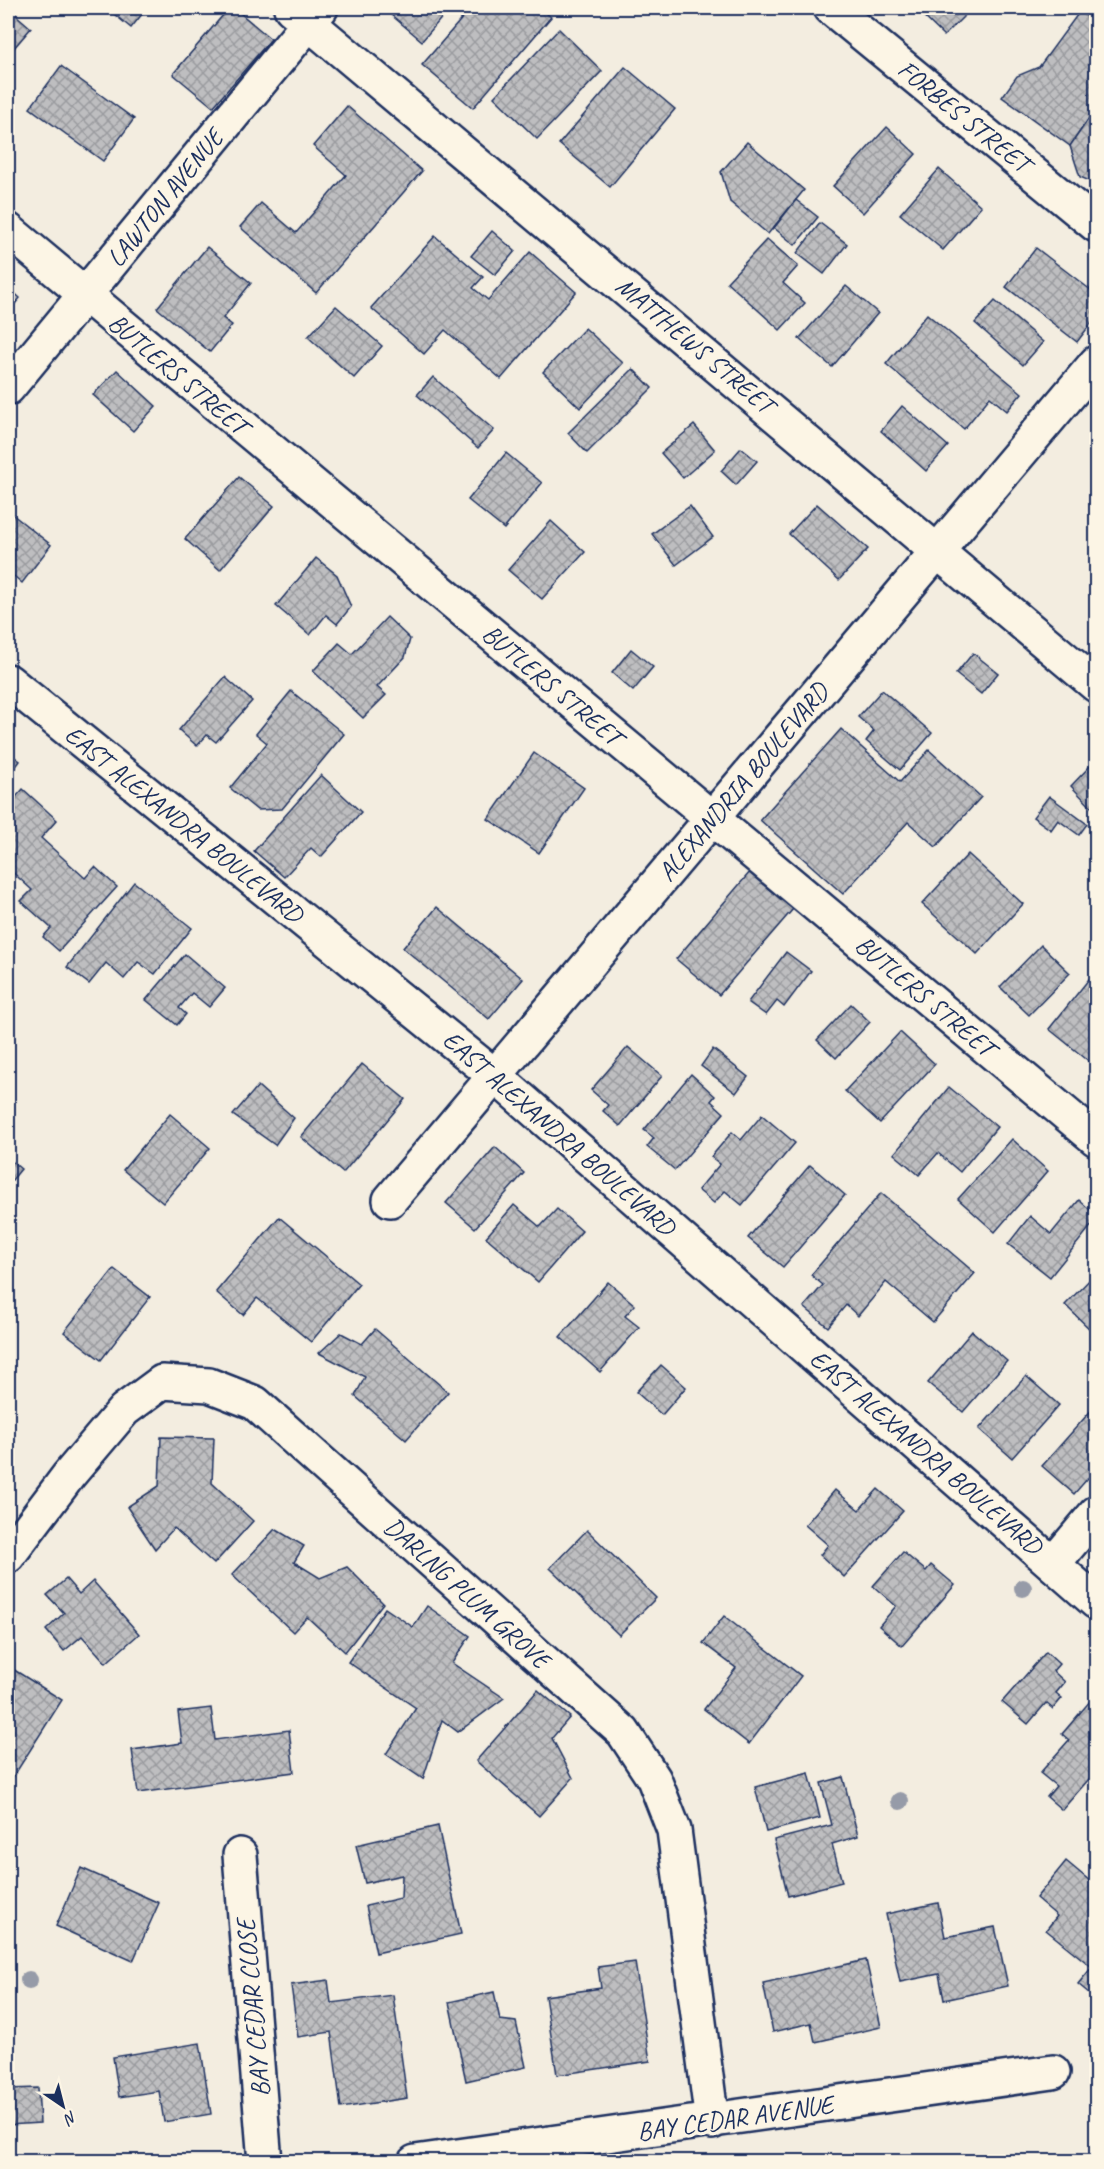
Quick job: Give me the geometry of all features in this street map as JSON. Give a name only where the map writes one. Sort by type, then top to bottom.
[{"type":"street","name":"FORBES STREET","points":[[831,8],[1096,225]]},
{"type":"street","name":"LAWTON AVENUE","points":[[8,388],[84,296],[307,13]]},
{"type":"street","name":"MATTHEWS STREET","points":[[307,13],[1096,685]]},
{"type":"street","name":"BUTLERS STREET","points":[[8,230],[84,296],[1096,1139]]},
{"type":"street","name":"ALEXANDRIA BOULEVARD","points":[[390,1200],[1096,363]]},
{"type":"street","name":"EAST ALEXANDRA BOULEVARD","points":[[8,681],[495,1076],[1096,1602]]},
{"type":"street","name":"DARLNG PLUM GROVE","points":[[8,1556],[69,1475],[124,1410],[162,1382],[209,1385],[255,1403],[623,1732],[654,1779],[674,1830],[712,2122]]},
{"type":"street","points":[[1053,1564],[1096,1513]]},
{"type":"street","name":"BAY CEDAR CLOSE","points":[[240,1855],[265,2162]]},
{"type":"street","name":"BAY CEDAR AVENUE","points":[[415,2162],[712,2122],[1053,2072]]},
{"type":"building","points":[[8,8],[31,28],[8,55]]},
{"type":"building","points":[[111,8],[147,8],[131,28],[109,10]]},
{"type":"building","points":[[229,8],[234,8],[271,39],[213,107],[173,74]]},
{"type":"building","points":[[383,8],[450,8],[422,41]]},
{"type":"building","points":[[471,8],[540,8],[551,17],[473,108],[422,65]]},
{"type":"building","points":[[915,8],[972,8],[944,36]]},
{"type":"building","points":[[1080,11],[1096,23],[1096,108],[1070,146],[1002,97],[1017,76],[1039,67]]},
{"type":"building","points":[[559,29],[602,71],[537,139],[494,97]]},
{"type":"building","points":[[61,66],[134,119],[103,161],[30,108]]},
{"type":"building","points":[[625,67],[675,109],[610,187],[559,144]]},
{"type":"building","points":[[347,106],[422,171],[316,293],[240,227],[261,203],[296,233],[346,175],[313,146]]},
{"type":"building","points":[[1096,108],[1096,179],[1092,182],[1080,177],[1070,146]]},
{"type":"building","points":[[887,127],[916,154],[863,213],[833,186]]},
{"type":"building","points":[[747,142],[804,190],[768,234],[730,202],[721,172]]},
{"type":"building","points":[[939,169],[981,206],[943,250],[900,214]]},
{"type":"building","points":[[796,200],[818,217],[795,245],[774,228]]},
{"type":"building","points":[[820,223],[847,244],[824,274],[797,253]]},
{"type":"building","points":[[492,231],[515,251],[495,275],[471,256]]},
{"type":"building","points":[[435,236],[483,277],[473,288],[488,300],[530,252],[576,292],[501,379],[445,330],[424,354],[371,308]]},
{"type":"building","points":[[767,239],[798,266],[783,283],[805,303],[780,330],[727,282]]},
{"type":"building","points":[[207,247],[251,283],[223,318],[232,325],[210,352],[157,308]]},
{"type":"building","points":[[1036,248],[1096,294],[1096,317],[1077,342],[1006,287]]},
{"type":"building","points":[[846,286],[878,313],[832,367],[799,339]]},
{"type":"building","points":[[8,287],[20,298],[8,312]]},
{"type":"building","points":[[995,301],[1043,342],[1023,365],[975,323]]},
{"type":"building","points":[[336,306],[382,346],[354,378],[308,337]]},
{"type":"building","points":[[927,314],[1022,393],[1007,411],[990,397],[964,429],[886,364]]},
{"type":"building","points":[[585,328],[623,363],[580,408],[543,372]]},
{"type":"building","points":[[633,369],[652,388],[587,453],[568,433]]},
{"type":"building","points":[[117,370],[156,406],[133,431],[93,395]]},
{"type":"building","points":[[433,377],[494,430],[478,448],[417,395]]},
{"type":"building","points":[[902,406],[948,446],[926,471],[881,431]]},
{"type":"building","points":[[694,425],[715,450],[683,478],[661,453]]},
{"type":"building","points":[[741,448],[757,461],[736,485],[721,471]]},
{"type":"building","points":[[506,453],[542,483],[504,529],[468,500]]},
{"type":"building","points":[[239,477],[274,506],[220,570],[185,539]]},
{"type":"building","points":[[817,504],[868,549],[839,580],[789,534]]},
{"type":"building","points":[[690,506],[713,537],[676,565],[652,534]]},
{"type":"building","points":[[8,511],[51,545],[22,583],[8,571]]},
{"type":"building","points":[[551,521],[585,552],[542,599],[508,570]]},
{"type":"building","points":[[316,558],[337,575],[351,607],[337,624],[326,615],[310,635],[276,606]]},
{"type":"building","points":[[387,617],[410,639],[405,657],[377,687],[386,695],[363,718],[313,671],[339,643],[352,654]]},
{"type":"building","points":[[631,649],[653,667],[633,691],[612,673]]},
{"type":"building","points":[[973,653],[998,673],[981,694],[956,674]]},
{"type":"building","points":[[225,677],[252,701],[216,742],[207,735],[197,746],[179,730]]},
{"type":"building","points":[[882,690],[932,733],[900,770],[866,741],[874,731],[858,717]]},
{"type":"building","points":[[291,691],[344,734],[282,809],[257,810],[230,788],[267,743],[256,734]]},
{"type":"building","points":[[841,729],[900,782],[929,750],[981,797],[936,847],[908,822],[843,894],[760,820]]},
{"type":"building","points":[[8,752],[20,761],[8,778]]},
{"type":"building","points":[[534,753],[584,788],[539,853],[488,819]]},
{"type":"building","points":[[1093,763],[1096,767],[1096,812],[1071,786]]},
{"type":"building","points":[[321,775],[361,812],[321,857],[311,848],[284,877],[254,851]]},
{"type":"building","points":[[23,789],[57,820],[41,838],[85,878],[95,867],[117,887],[59,951],[43,937],[51,928],[21,901],[32,890],[8,868],[8,806]]},
{"type":"building","points":[[1049,796],[1087,824],[1079,835],[1058,820],[1051,830],[1033,817]]},
{"type":"building","points":[[968,854],[1023,904],[977,954],[922,904]]},
{"type":"building","points":[[750,872],[793,909],[719,995],[676,959]]},
{"type":"building","points":[[134,882],[192,928],[155,974],[138,962],[124,979],[106,963],[89,984],[67,967]]},
{"type":"building","points":[[437,907],[523,979],[489,1019],[403,948]]},
{"type":"building","points":[[1041,945],[1070,973],[1029,1015],[1000,987]]},
{"type":"building","points":[[786,952],[811,971],[784,1007],[777,1001],[766,1015],[748,1002]]},
{"type":"building","points":[[185,954],[225,988],[209,1007],[192,993],[179,1008],[186,1014],[177,1025],[146,1000]]},
{"type":"building","points":[[1089,979],[1096,984],[1096,1067],[1049,1029]]},
{"type":"building","points":[[851,1004],[870,1022],[836,1058],[817,1040]]},
{"type":"building","points":[[900,1032],[935,1064],[880,1123],[845,1091]]},
{"type":"building","points":[[628,1047],[662,1076],[620,1126],[603,1111],[608,1105],[591,1090]]},
{"type":"building","points":[[713,1049],[748,1077],[736,1093],[701,1066]]},
{"type":"building","points":[[362,1064],[405,1099],[343,1173],[301,1137]]},
{"type":"building","points":[[691,1074],[715,1096],[711,1101],[724,1113],[675,1170],[647,1147],[654,1138],[644,1130]]},
{"type":"building","points":[[258,1086],[294,1118],[275,1145],[233,1115]]},
{"type":"building","points":[[949,1087],[997,1127],[960,1172],[938,1153],[919,1175],[894,1154]]},
{"type":"building","points":[[170,1114],[210,1148],[163,1203],[123,1170]]},
{"type":"building","points":[[762,1115],[795,1143],[742,1205],[725,1191],[714,1203],[698,1190],[720,1164],[711,1157],[732,1132],[741,1140]]},
{"type":"building","points":[[1012,1139],[1048,1171],[995,1232],[958,1199]]},
{"type":"building","points":[[495,1147],[524,1173],[475,1228],[446,1203]]},
{"type":"building","points":[[8,1158],[21,1169],[8,1185]]},
{"type":"building","points":[[810,1165],[845,1195],[783,1267],[748,1238]]},
{"type":"building","points":[[881,1193],[975,1273],[933,1322],[886,1282],[858,1316],[846,1305],[828,1327],[804,1307],[823,1285],[811,1275]]},
{"type":"building","points":[[1079,1200],[1096,1215],[1096,1220],[1050,1277],[1008,1244],[1030,1216],[1051,1234]]},
{"type":"building","points":[[514,1205],[540,1227],[557,1209],[582,1231],[538,1282],[486,1237]]},
{"type":"building","points":[[279,1217],[359,1284],[311,1342],[257,1298],[243,1315],[216,1292]]},
{"type":"building","points":[[114,1269],[150,1297],[101,1360],[64,1332]]},
{"type":"building","points":[[1096,1273],[1096,1335],[1065,1305]]},
{"type":"building","points":[[608,1282],[635,1305],[625,1316],[639,1327],[600,1372],[560,1337]]},
{"type":"building","points":[[375,1329],[448,1392],[406,1440],[355,1396],[365,1377],[319,1353],[341,1333],[362,1344]]},
{"type":"building","points":[[972,1331],[1007,1361],[963,1412],[928,1383]]},
{"type":"building","points":[[661,1365],[686,1387],[662,1415],[636,1392]]},
{"type":"building","points":[[1026,1376],[1059,1405],[1012,1458],[979,1429]]},
{"type":"building","points":[[1096,1405],[1096,1469],[1074,1494],[1042,1466]]},
{"type":"building","points":[[161,1437],[214,1438],[212,1483],[253,1521],[214,1564],[174,1528],[155,1549],[127,1507],[159,1486]]},
{"type":"building","points":[[878,1489],[903,1511],[844,1577],[820,1555],[828,1545],[805,1525],[835,1490],[859,1510]]},
{"type":"building","points":[[275,1529],[304,1546],[294,1562],[320,1578],[347,1567],[383,1603],[345,1652],[307,1617],[293,1632],[232,1575]]},
{"type":"building","points":[[587,1530],[656,1598],[619,1635],[550,1568]]},
{"type":"building","points":[[903,1552],[926,1571],[931,1565],[955,1585],[902,1646],[879,1626],[896,1606],[873,1586]]},
{"type":"building","points":[[66,1579],[79,1594],[93,1581],[139,1634],[106,1663],[82,1636],[64,1651],[46,1630],[64,1613],[47,1595]]},
{"type":"building","points":[[427,1606],[470,1636],[452,1663],[504,1698],[458,1732],[442,1720],[423,1779],[386,1754],[416,1708],[348,1662],[385,1608],[413,1627]]},
{"type":"building","points":[[724,1616],[801,1676],[749,1744],[704,1709],[736,1668],[703,1643]]},
{"type":"building","points":[[1046,1652],[1059,1664],[1053,1671],[1065,1682],[1056,1693],[1062,1698],[1053,1709],[1046,1703],[1028,1724],[1002,1702]]},
{"type":"building","points":[[8,1666],[62,1700],[8,1785]]},
{"type":"building","points":[[538,1690],[570,1717],[552,1738],[573,1778],[539,1816],[476,1761]]},
{"type":"building","points":[[1091,1700],[1096,1705],[1096,1771],[1062,1810],[1047,1797],[1056,1786],[1040,1773],[1069,1740],[1062,1734]]},
{"type":"building","points":[[211,1708],[215,1740],[289,1730],[294,1772],[138,1793],[132,1750],[182,1743],[178,1712]]},
{"type":"building","points":[[809,1773],[820,1818],[766,1832],[755,1787]]},
{"type":"building","points":[[843,1777],[858,1836],[832,1844],[842,1882],[788,1896],[774,1840],[832,1825],[821,1783]]},
{"type":"building","points":[[438,1826],[461,1934],[376,1953],[366,1906],[401,1898],[402,1875],[365,1883],[356,1845]]},
{"type":"building","points":[[1066,1861],[1096,1886],[1096,1999],[1078,1984],[1092,1967],[1046,1930],[1057,1916],[1036,1898]]},
{"type":"building","points":[[81,1868],[159,1903],[133,1961],[56,1926]]},
{"type":"building","points":[[938,1903],[945,1937],[995,1927],[1008,1986],[944,2000],[939,1974],[900,1982],[886,1914]]},
{"type":"building","points":[[866,1960],[881,2027],[815,2042],[811,2023],[773,2032],[763,1983]]},
{"type":"building","points":[[635,1962],[650,2061],[557,2075],[545,1996],[601,1988],[598,1967]]},
{"type":"building","points":[[328,1980],[331,2003],[393,1995],[407,2098],[341,2108],[331,2032],[298,2037],[291,1985]]},
{"type":"building","points":[[494,1992],[500,2020],[516,2022],[526,2067],[466,2081],[449,2002]]},
{"type":"building","points":[[200,2043],[211,2114],[164,2122],[159,2091],[119,2097],[113,2057]]},
{"type":"building","points":[[38,2088],[40,2123],[8,2125],[8,2089]]}]
